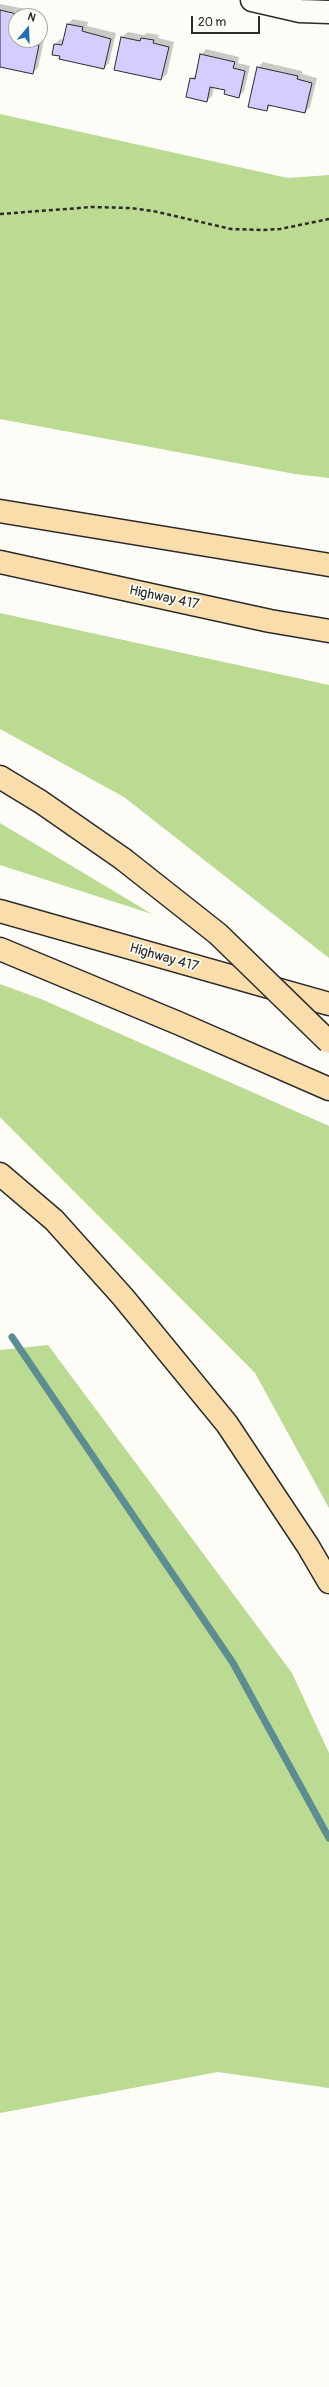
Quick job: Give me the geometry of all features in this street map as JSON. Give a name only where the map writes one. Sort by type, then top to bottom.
[{"type":"highway","points":[[0,511],[329,566]]},
{"type":"highway","name":"Highway 417","points":[[0,562],[270,621],[329,631]]},
{"type":"highway","points":[[0,777],[41,802],[123,859],[218,934],[329,1042]]},
{"type":"highway","name":"Highway 417","points":[[0,911],[329,1004]]},
{"type":"highway","points":[[0,949],[178,1023],[329,1089]]},
{"type":"highway","points":[[0,1174],[54,1220],[123,1297],[227,1424],[329,1582]]},
{"type":"street","points":[[252,0],[300,11],[329,12]]},
{"type":"path","points":[[0,214],[92,207],[130,208],[153,211],[230,229],[257,230],[280,229],[329,219]]},
{"type":"green space","points":[[0,114],[288,178],[329,175],[329,478],[295,474],[0,419]]},
{"type":"green space","points":[[0,613],[329,685],[329,958],[124,797],[0,729]]},
{"type":"green space","points":[[0,823],[152,914],[0,865]]},
{"type":"green space","points":[[0,984],[41,999],[329,1126],[329,1508],[255,1373],[0,1117]]},
{"type":"green space","points":[[48,1345],[292,1673],[329,1753],[329,2088],[218,2072],[0,2113],[0,1350]]},
{"type":"building","points":[[0,10],[8,12],[8,48],[38,48],[33,74],[0,67]]},
{"type":"building","points":[[67,24],[83,27],[82,31],[111,39],[104,69],[59,59],[60,56],[52,55],[54,44],[62,45]]},
{"type":"building","points":[[121,37],[140,41],[141,38],[154,40],[153,43],[169,47],[161,80],[114,70]]},
{"type":"building","points":[[200,54],[235,62],[233,68],[245,71],[239,98],[224,94],[225,90],[210,87],[207,102],[186,97],[190,78],[195,79]]},
{"type":"building","points":[[257,67],[298,76],[297,79],[312,83],[305,113],[268,105],[267,111],[248,107]]},
{"type":"waterway","points":[[12,1337],[233,1663],[329,1838]]}]
